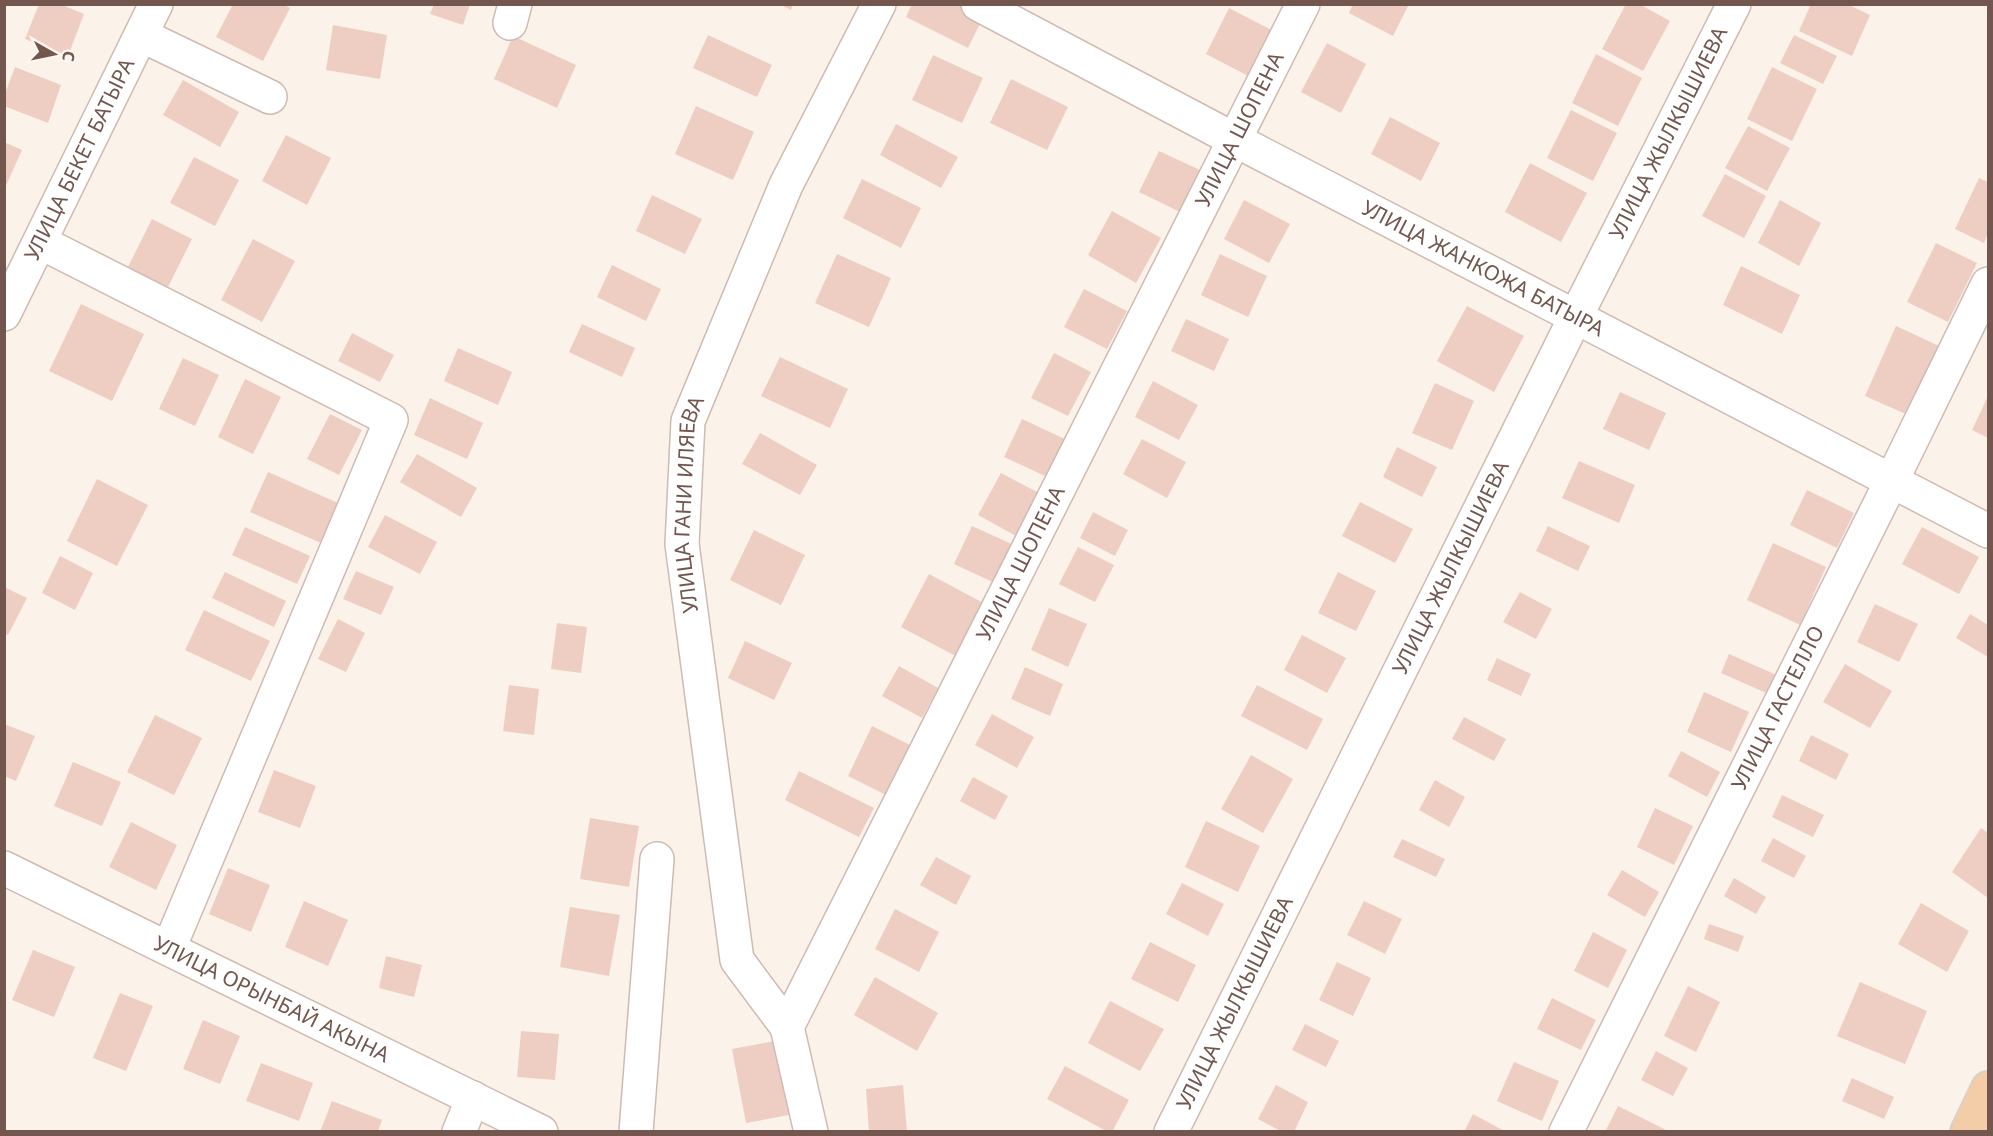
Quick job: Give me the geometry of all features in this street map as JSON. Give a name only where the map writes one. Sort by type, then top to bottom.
[{"type":"main road","points":[[1967,1131],[1989,1088]]},
{"type":"street","name":"УЛИЦА БЕКЕТ БАТЫРА","points":[[4,314],[156,4]]},
{"type":"street","name":"УЛИЦА ГАНИ ИЛЯЕВА","points":[[787,1028],[737,960],[682,544],[688,422],[786,185],[879,4]]},
{"type":"street","name":"УЛИЦА ЖАНКОЖА БАТЫРА","points":[[978,4],[1235,140],[1989,531]]},
{"type":"street","name":"УЛИЦА ШОПЕНА","points":[[787,1028],[1303,4]]},
{"type":"street","name":"УЛИЦА ЖЫЛКЫШИЕВА","points":[[1171,1131],[1576,316],[1734,4]]},
{"type":"street","points":[[141,35],[270,97]]},
{"type":"street","points":[[40,242],[391,420],[169,948]]},
{"type":"street","name":"УЛИЦА ГАСТЕЛЛО","points":[[1566,1131],[1989,284]]},
{"type":"street","points":[[636,1131],[657,859]]},
{"type":"street","name":"УЛИЦА ОРЫНБАЙ АКЫНА","points":[[4,868],[541,1131]]},
{"type":"street","points":[[787,1028],[811,1131]]},
{"type":"street","points":[[459,1131],[473,1098]]},
{"type":"building","points":[[39,4],[60,4],[84,14],[68,56],[25,39]]},
{"type":"building","points":[[233,4],[283,4],[290,8],[263,61],[216,37]]},
{"type":"building","points":[[434,4],[470,4],[463,25],[430,14]]},
{"type":"building","points":[[779,4],[793,4],[791,10]]},
{"type":"building","points":[[912,4],[957,4],[983,18],[968,48],[906,17]]},
{"type":"building","points":[[1353,4],[1409,4],[1393,36],[1349,13]]},
{"type":"building","points":[[1626,4],[1639,4],[1670,21],[1643,71],[1602,49]]},
{"type":"building","points":[[1811,4],[1847,4],[1870,15],[1852,56],[1799,31]]},
{"type":"building","points":[[1229,8],[1279,34],[1256,80],[1206,54]]},
{"type":"building","points":[[333,25],[387,35],[380,79],[326,70]]},
{"type":"building","points":[[708,35],[772,65],[757,97],[693,68]]},
{"type":"building","points":[[1794,35],[1837,56],[1823,84],[1780,63]]},
{"type":"building","points":[[513,36],[576,65],[557,108],[494,79]]},
{"type":"building","points":[[1327,43],[1366,64],[1341,113],[1301,92]]},
{"type":"building","points":[[1596,54],[1642,78],[1618,126],[1572,103]]},
{"type":"building","points":[[933,55],[983,78],[962,123],[912,100]]},
{"type":"building","points":[[15,67],[61,85],[48,123],[4,106],[4,96]]},
{"type":"building","points":[[1772,67],[1817,89],[1792,141],[1747,119]]},
{"type":"building","points":[[1011,79],[1068,107],[1047,150],[990,123]]},
{"type":"building","points":[[183,80],[239,112],[220,147],[163,115]]},
{"type":"building","points":[[696,106],[754,132],[733,180],[675,154]]},
{"type":"building","points":[[1571,110],[1617,133],[1593,181],[1547,158]]},
{"type":"building","points":[[1390,117],[1440,143],[1421,181],[1371,154]]},
{"type":"building","points":[[896,124],[958,157],[941,188],[880,155]]},
{"type":"building","points":[[1748,126],[1790,148],[1767,191],[1725,168]]},
{"type":"building","points":[[286,135],[331,158],[307,205],[262,181]]},
{"type":"building","points":[[4,142],[22,150],[4,190]]},
{"type":"building","points":[[1159,151],[1200,170],[1180,212],[1139,192]]},
{"type":"building","points":[[194,157],[239,180],[215,226],[170,203]]},
{"type":"building","points":[[1530,163],[1587,193],[1561,242],[1505,212]]},
{"type":"building","points":[[1725,174],[1766,196],[1744,238],[1702,216]]},
{"type":"building","points":[[1979,178],[1988,182],[1988,233],[1984,243],[1955,229]]},
{"type":"building","points":[[862,179],[921,208],[901,248],[843,218]]},
{"type":"building","points":[[652,195],[702,219],[685,254],[636,231]]},
{"type":"building","points":[[1244,200],[1290,224],[1269,263],[1224,239]]},
{"type":"building","points":[[1780,200],[1821,223],[1799,266],[1758,243]]},
{"type":"building","points":[[1112,211],[1161,238],[1136,283],[1088,255]]},
{"type":"building","points":[[152,219],[192,239],[168,287],[128,267]]},
{"type":"building","points":[[253,239],[295,261],[262,322],[221,300]]},
{"type":"building","points":[[1936,243],[1977,263],[1948,322],[1907,302]]},
{"type":"building","points":[[837,254],[891,278],[869,327],[815,303]]},
{"type":"building","points":[[1220,254],[1267,276],[1248,317],[1201,295]]},
{"type":"building","points":[[612,265],[661,289],[646,321],[597,297]]},
{"type":"building","points":[[1741,266],[1800,295],[1782,334],[1723,305]]},
{"type":"building","points":[[1084,289],[1127,311],[1107,349],[1064,327]]},
{"type":"building","points":[[81,304],[144,334],[112,401],[49,371]]},
{"type":"building","points":[[1467,306],[1524,336],[1494,392],[1437,361]]},
{"type":"building","points":[[1186,319],[1229,339],[1214,371],[1171,351]]},
{"type":"building","points":[[582,324],[635,348],[622,377],[569,352]]},
{"type":"building","points":[[1896,326],[1939,346],[1908,415],[1865,396]]},
{"type":"building","points":[[352,333],[394,355],[380,382],[338,361]]},
{"type":"building","points":[[458,348],[512,372],[498,405],[444,381]]},
{"type":"building","points":[[1054,353],[1091,372],[1068,416],[1031,398]]},
{"type":"building","points":[[780,357],[848,389],[830,428],[761,396]]},
{"type":"building","points":[[183,358],[219,375],[195,426],[159,409]]},
{"type":"building","points":[[245,379],[281,397],[253,454],[218,437]]},
{"type":"building","points":[[1153,381],[1198,405],[1179,440],[1135,417]]},
{"type":"building","points":[[1435,383],[1474,401],[1452,450],[1412,433]]},
{"type":"building","points":[[1620,392],[1666,413],[1649,450],[1603,429]]},
{"type":"building","points":[[1988,396],[1988,438],[1972,430]]},
{"type":"building","points":[[430,398],[483,423],[467,459],[414,435]]},
{"type":"building","points":[[330,414],[362,430],[339,475],[307,459]]},
{"type":"building","points":[[1022,419],[1065,439],[1047,477],[1004,457]]},
{"type":"building","points":[[760,433],[817,465],[800,495],[742,464]]},
{"type":"building","points":[[1142,439],[1186,462],[1167,498],[1123,474]]},
{"type":"building","points":[[1397,447],[1437,467],[1422,497],[1383,477]]},
{"type":"building","points":[[417,454],[477,488],[461,517],[400,482]]},
{"type":"building","points":[[1579,461],[1635,485],[1619,523],[1562,498]]},
{"type":"building","points":[[268,472],[338,503],[321,543],[250,512]]},
{"type":"building","points":[[1001,473],[1039,493],[1016,536],[978,515]]},
{"type":"building","points":[[97,479],[148,505],[117,566],[67,541]]},
{"type":"building","points":[[1807,490],[1854,513],[1837,548],[1790,525]]},
{"type":"building","points":[[1360,502],[1413,529],[1395,563],[1342,536]]},
{"type":"building","points":[[1093,512],[1128,530],[1115,556],[1080,538]]},
{"type":"building","points":[[385,515],[437,542],[420,574],[368,547]]},
{"type":"building","points":[[972,526],[1014,545],[997,584],[954,564]]},
{"type":"building","points":[[1548,526],[1590,546],[1578,571],[1536,551]]},
{"type":"building","points":[[245,527],[310,556],[297,584],[232,555]]},
{"type":"building","points":[[1922,527],[1979,557],[1959,594],[1902,564]]},
{"type":"building","points":[[754,530],[805,555],[781,605],[730,580]]},
{"type":"building","points":[[1773,543],[1826,567],[1800,625],[1747,600]]},
{"type":"building","points":[[1078,547],[1114,565],[1095,602],[1059,584]]},
{"type":"building","points":[[60,556],[93,573],[75,610],[42,593]]},
{"type":"building","points":[[356,571],[394,587],[381,615],[343,599]]},
{"type":"building","points":[[225,572],[286,601],[274,627],[212,598]]},
{"type":"building","points":[[1338,572],[1376,591],[1356,631],[1318,613]]},
{"type":"building","points":[[929,574],[989,606],[961,659],[901,627]]},
{"type":"building","points":[[4,587],[27,598],[8,635],[4,633]]},
{"type":"building","points":[[1520,592],[1552,609],[1536,639],[1503,622]]},
{"type":"building","points":[[1875,604],[1918,624],[1899,662],[1857,642]]},
{"type":"building","points":[[1049,608],[1087,624],[1068,667],[1031,650]]},
{"type":"building","points":[[204,610],[270,641],[251,681],[185,650]]},
{"type":"building","points":[[1970,614],[1988,625],[1988,657],[1956,638]]},
{"type":"building","points":[[338,619],[365,633],[346,672],[318,659]]},
{"type":"building","points":[[557,623],[587,627],[581,673],[551,669]]},
{"type":"building","points":[[1302,635],[1346,658],[1327,693],[1284,670]]},
{"type":"building","points":[[745,641],[792,663],[774,700],[728,678]]},
{"type":"building","points":[[1729,654],[1781,677],[1773,696],[1721,673]]},
{"type":"building","points":[[1497,658],[1531,674],[1521,696],[1487,680]]},
{"type":"building","points":[[1845,664],[1892,691],[1870,728],[1823,702]]},
{"type":"building","points":[[899,666],[938,688],[922,718],[882,696]]},
{"type":"building","points":[[1025,667],[1063,684],[1050,716],[1011,699]]},
{"type":"building","points":[[509,685],[539,689],[534,735],[503,731]]},
{"type":"building","points":[[1257,685],[1323,719],[1307,750],[1241,716]]},
{"type":"building","points":[[1704,692],[1749,712],[1731,752],[1687,732]]},
{"type":"building","points":[[992,714],[1034,737],[1017,768],[975,745]]},
{"type":"building","points":[[155,715],[202,738],[174,795],[127,772]]},
{"type":"building","points":[[1464,717],[1506,739],[1494,761],[1452,739]]},
{"type":"building","points":[[4,724],[35,736],[16,781],[4,776]]},
{"type":"building","points":[[872,726],[912,746],[888,796],[848,776]]},
{"type":"building","points":[[1811,735],[1849,754],[1836,780],[1799,761]]},
{"type":"building","points":[[1681,751],[1720,772],[1707,797],[1668,776]]},
{"type":"building","points":[[1251,755],[1293,779],[1263,833],[1221,809]]},
{"type":"building","points":[[73,762],[121,782],[102,826],[54,806]]},
{"type":"building","points":[[274,770],[316,786],[300,828],[258,812]]},
{"type":"building","points":[[799,771],[874,808],[859,837],[785,800]]},
{"type":"building","points":[[973,777],[1008,796],[995,820],[960,801]]},
{"type":"building","points":[[1435,780],[1465,797],[1449,827],[1419,810]]},
{"type":"building","points":[[1782,795],[1824,815],[1813,837],[1772,817]]},
{"type":"building","points":[[1655,808],[1693,826],[1674,865],[1637,847]]},
{"type":"building","points":[[590,818],[639,826],[629,887],[580,879]]},
{"type":"building","points":[[1206,821],[1260,846],[1238,892],[1185,867]]},
{"type":"building","points":[[131,822],[177,845],[156,890],[109,867]]},
{"type":"building","points":[[1981,828],[1988,833],[1988,898],[1952,872]]},
{"type":"building","points":[[1773,838],[1806,856],[1794,878],[1761,861]]},
{"type":"building","points":[[1402,839],[1445,859],[1436,877],[1393,857]]},
{"type":"building","points":[[936,857],[971,876],[956,905],[920,885]]},
{"type":"building","points":[[228,868],[270,885],[251,932],[209,914]]},
{"type":"building","points":[[1622,870],[1659,892],[1645,917],[1607,895]]},
{"type":"building","points":[[1734,878],[1766,897],[1756,914],[1724,896]]},
{"type":"building","points":[[1182,883],[1224,904],[1208,936],[1166,914]]},
{"type":"building","points":[[304,901],[348,920],[328,966],[285,947]]},
{"type":"building","points":[[1364,901],[1402,919],[1385,954],[1347,935]]},
{"type":"building","points":[[1921,903],[1969,931],[1947,972],[1898,944]]},
{"type":"building","points":[[570,907],[620,915],[609,976],[560,967]]},
{"type":"building","points":[[895,909],[939,932],[919,972],[875,949]]},
{"type":"building","points":[[1709,924],[1744,936],[1738,952],[1704,939]]},
{"type":"building","points":[[1593,932],[1627,950],[1608,988],[1574,971]]},
{"type":"building","points":[[1150,942],[1196,965],[1178,1002],[1131,979]]},
{"type":"building","points":[[33,950],[75,967],[54,1017],[12,1000]]},
{"type":"building","points":[[386,956],[422,965],[414,997],[379,988]]},
{"type":"building","points":[[1337,962],[1371,978],[1353,1016],[1319,1000]]},
{"type":"building","points":[[875,977],[938,1013],[917,1051],[854,1015]]},
{"type":"building","points":[[1860,982],[1927,1011],[1905,1064],[1837,1036]]},
{"type":"building","points":[[1688,986],[1720,1002],[1696,1052],[1664,1036]]},
{"type":"building","points":[[120,993],[153,1006],[126,1071],[93,1058]]},
{"type":"building","points":[[1552,998],[1596,1020],[1581,1050],[1537,1029]]},
{"type":"building","points":[[1110,1001],[1164,1029],[1140,1071],[1088,1043]]},
{"type":"building","points":[[203,1020],[240,1036],[220,1084],[183,1069]]},
{"type":"building","points":[[1305,1024],[1339,1041],[1326,1067],[1292,1050]]},
{"type":"building","points":[[521,1031],[559,1034],[555,1080],[517,1077]]},
{"type":"building","points":[[780,1040],[794,1114],[746,1123],[732,1049]]},
{"type":"building","points":[[1656,1051],[1688,1068],[1673,1096],[1641,1080]]},
{"type":"building","points":[[1514,1062],[1559,1081],[1542,1121],[1497,1101]]},
{"type":"building","points":[[261,1063],[313,1083],[299,1121],[246,1101]]},
{"type":"building","points":[[1065,1066],[1129,1100],[1112,1132],[1108,1132],[1047,1099]]},
{"type":"building","points":[[1852,1078],[1894,1097],[1884,1119],[1842,1101]]},
{"type":"building","points":[[903,1085],[907,1131],[869,1132],[866,1089]]},
{"type":"building","points":[[1276,1085],[1308,1102],[1294,1132],[1282,1132],[1258,1119]]},
{"type":"building","points":[[332,1101],[382,1120],[378,1132],[320,1132]]},
{"type":"building","points":[[1618,1106],[1670,1132],[1605,1132]]},
{"type":"building","points":[[1473,1114],[1506,1132],[1464,1132]]}]
